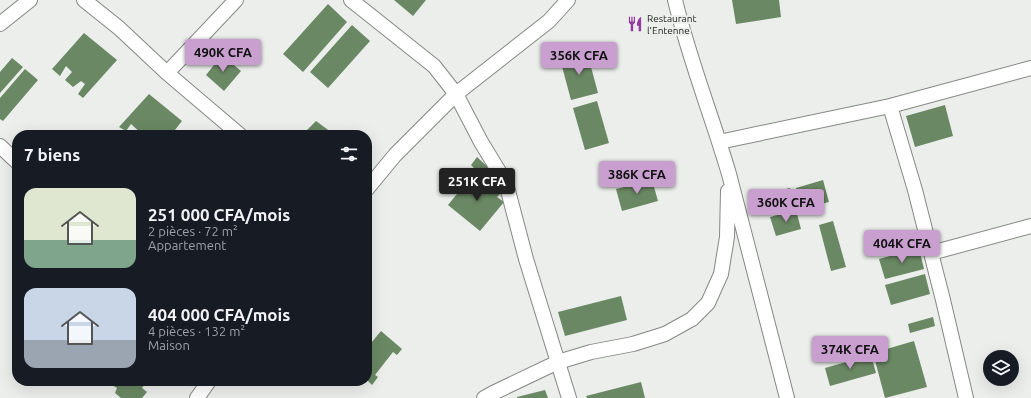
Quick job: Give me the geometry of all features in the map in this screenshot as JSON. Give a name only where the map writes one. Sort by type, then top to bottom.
[{"type":"street","points":[[0,24],[30,0]]},
{"type":"street","points":[[84,0],[119,28],[167,73],[234,130]]},
{"type":"street","points":[[167,73],[236,0]]},
{"type":"street","points":[[351,0],[434,66],[456,94],[481,142],[506,183],[526,259],[569,398]]},
{"type":"street","points":[[372,183],[396,155],[456,94],[549,21],[568,0]]},
{"type":"street","points":[[675,0],[682,30],[729,174],[786,398]]},
{"type":"street","points":[[719,142],[890,106],[1031,68]]},
{"type":"street","points":[[890,106],[915,190],[966,398]]},
{"type":"street","points":[[0,146],[12,157]]},
{"type":"street","points":[[484,398],[558,362],[591,352],[633,344],[666,334],[692,319],[708,303],[722,274],[727,237],[729,174]]},
{"type":"street","points":[[931,253],[1031,226]]},
{"type":"street","points":[[197,398],[205,386]]},
{"type":"building","points":[[394,0],[426,0],[413,16]]},
{"type":"building","points":[[732,0],[779,0],[781,17],[736,24]]},
{"type":"building","points":[[328,4],[347,22],[303,72],[283,54]]},
{"type":"building","points":[[352,25],[370,41],[328,88],[310,72]]},
{"type":"building","points":[[84,33],[117,60],[83,98],[78,94],[85,84],[81,81],[73,87],[65,80],[72,72],[66,66],[60,76],[52,69]]},
{"type":"building","points":[[587,52],[598,93],[571,100],[560,59]]},
{"type":"building","points":[[222,55],[241,71],[224,91],[206,75]]},
{"type":"building","points":[[12,58],[23,67],[0,93],[0,72]]},
{"type":"building","points":[[25,69],[38,80],[3,121],[0,119],[0,98]]},
{"type":"building","points":[[149,94],[182,121],[175,130],[138,130],[131,124],[127,130],[119,127]]},
{"type":"building","points":[[597,101],[609,143],[585,150],[573,108]]},
{"type":"building","points":[[945,105],[953,136],[915,147],[906,116]]},
{"type":"building","points":[[316,121],[328,130],[307,130]]},
{"type":"building","points":[[477,157],[492,171],[485,179],[471,165]]},
{"type":"building","points":[[474,173],[500,194],[497,197],[504,202],[480,231],[448,205]]},
{"type":"building","points":[[652,180],[658,201],[622,211],[616,189]]},
{"type":"building","points":[[823,180],[829,202],[802,209],[796,188]]},
{"type":"building","points":[[790,188],[796,208],[771,215],[765,194]]},
{"type":"building","points":[[796,210],[801,229],[776,236],[770,217]]},
{"type":"building","points":[[833,221],[846,267],[831,271],[819,225]]},
{"type":"building","points":[[919,248],[924,269],[885,279],[879,259]]},
{"type":"building","points":[[925,274],[930,294],[891,305],[885,285]]},
{"type":"building","points":[[621,296],[627,320],[565,336],[558,312]]},
{"type":"building","points":[[933,317],[935,326],[910,333],[908,324]]},
{"type":"building","points":[[381,331],[402,349],[397,355],[393,352],[375,375],[378,377],[372,385],[372,342]]},
{"type":"building","points":[[914,341],[927,387],[885,398],[873,353]]},
{"type":"building","points":[[871,355],[876,373],[830,386],[825,368]]},
{"type":"building","points":[[641,382],[645,398],[587,398],[586,396]]},
{"type":"building","points":[[114,386],[143,386],[142,388],[147,392],[142,398],[121,398],[115,393],[117,388]]},
{"type":"building","points":[[545,390],[548,398],[517,398],[517,397]]},
{"type":"place","name":"Restaurant l'Entenne","points":[[635,24]]}]
